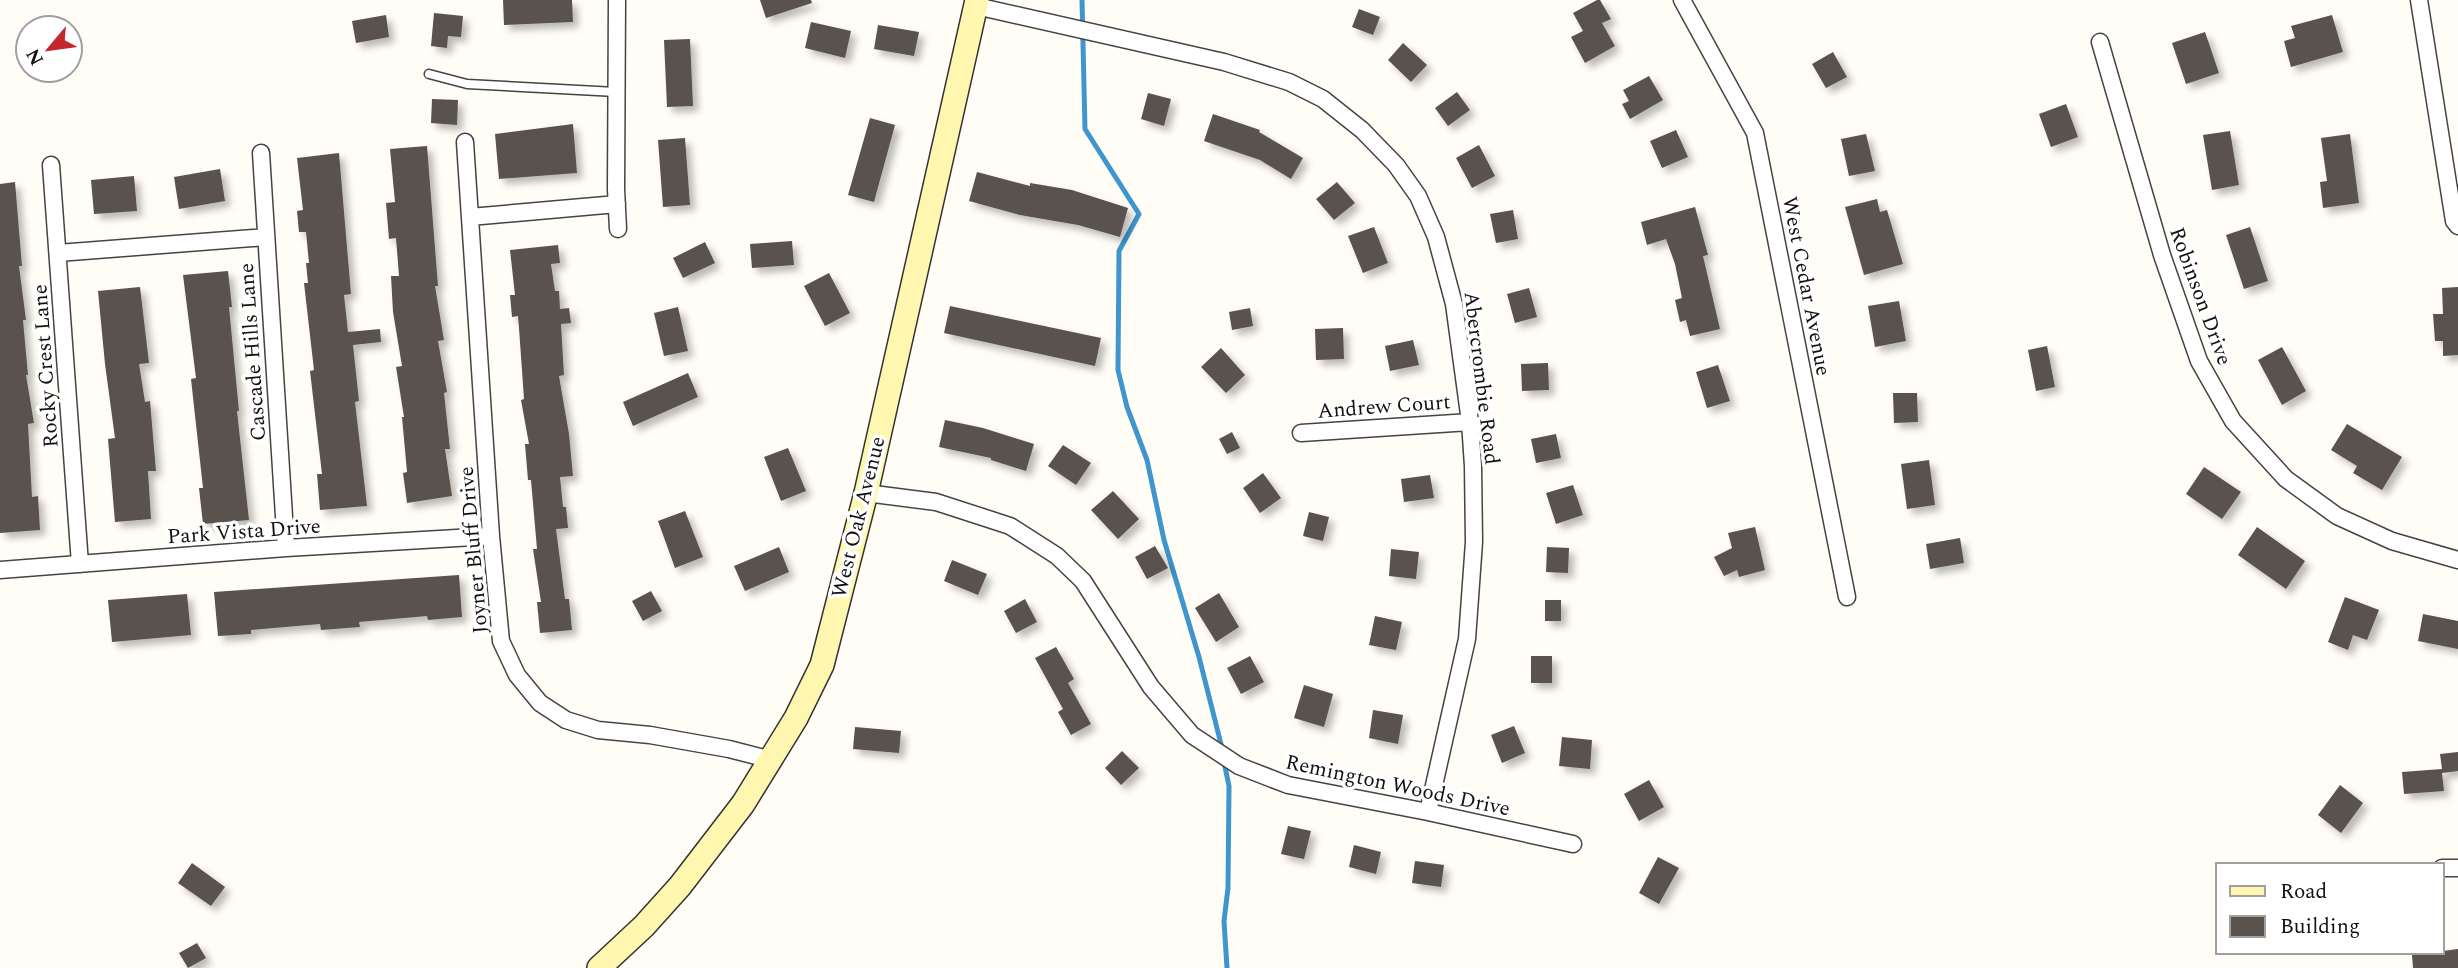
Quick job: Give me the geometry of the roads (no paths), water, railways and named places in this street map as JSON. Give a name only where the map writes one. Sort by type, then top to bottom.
[{"type":"street","points":[[617,0],[618,229]]},
{"type":"street","name":"West Cedar Avenue","points":[[1682,0],[1755,133],[1847,597]]},
{"type":"street","points":[[2419,0],[2454,221],[2458,226]]},
{"type":"street","name":"Abercrombie Road","points":[[976,3],[1224,62],[1289,82],[1323,99],[1362,130],[1396,165],[1418,196],[1436,237],[1454,304],[1470,422],[1474,542],[1467,639],[1428,812]]},
{"type":"street","name":"West Oak Avenue","points":[[599,968],[644,926],[680,886],[743,804],[796,718],[822,665],[866,492],[976,3]]},
{"type":"street","name":"Robinson Drive","points":[[2100,42],[2162,255],[2186,326],[2199,361],[2233,421],[2286,479],[2337,516],[2392,541],[2458,560]]},
{"type":"street","name":"Joyner Bluff Drive","points":[[465,142],[491,536],[501,641],[517,675],[540,703],[566,720],[598,730],[649,734],[772,760]]},
{"type":"street","name":"Cascade Hills Lane","points":[[261,153],[286,548]]},
{"type":"street","name":"Rocky Crest Lane","points":[[51,165],[80,564]]},
{"type":"street","points":[[470,217],[617,204]]},
{"type":"street","points":[[58,253],[266,237]]},
{"type":"street","name":"Andrew Court","points":[[1301,433],[1470,422]]},
{"type":"street","name":"Remington Woods Drive","points":[[866,492],[936,502],[1010,526],[1057,556],[1083,581],[1151,687],[1192,735],[1239,766],[1288,785],[1573,844]]},
{"type":"street","name":"Park Vista Drive","points":[[0,570],[286,548],[491,536]]},
{"type":"lane","points":[[429,74],[467,84],[616,92]]},
{"type":"waterway","points":[[1082,0],[1085,129],[1139,214],[1119,251],[1118,370],[1127,407],[1147,460],[1164,540],[1199,657],[1222,748]]},
{"type":"waterway","points":[[1224,762],[1229,786],[1228,888],[1224,921],[1227,968]]}]
